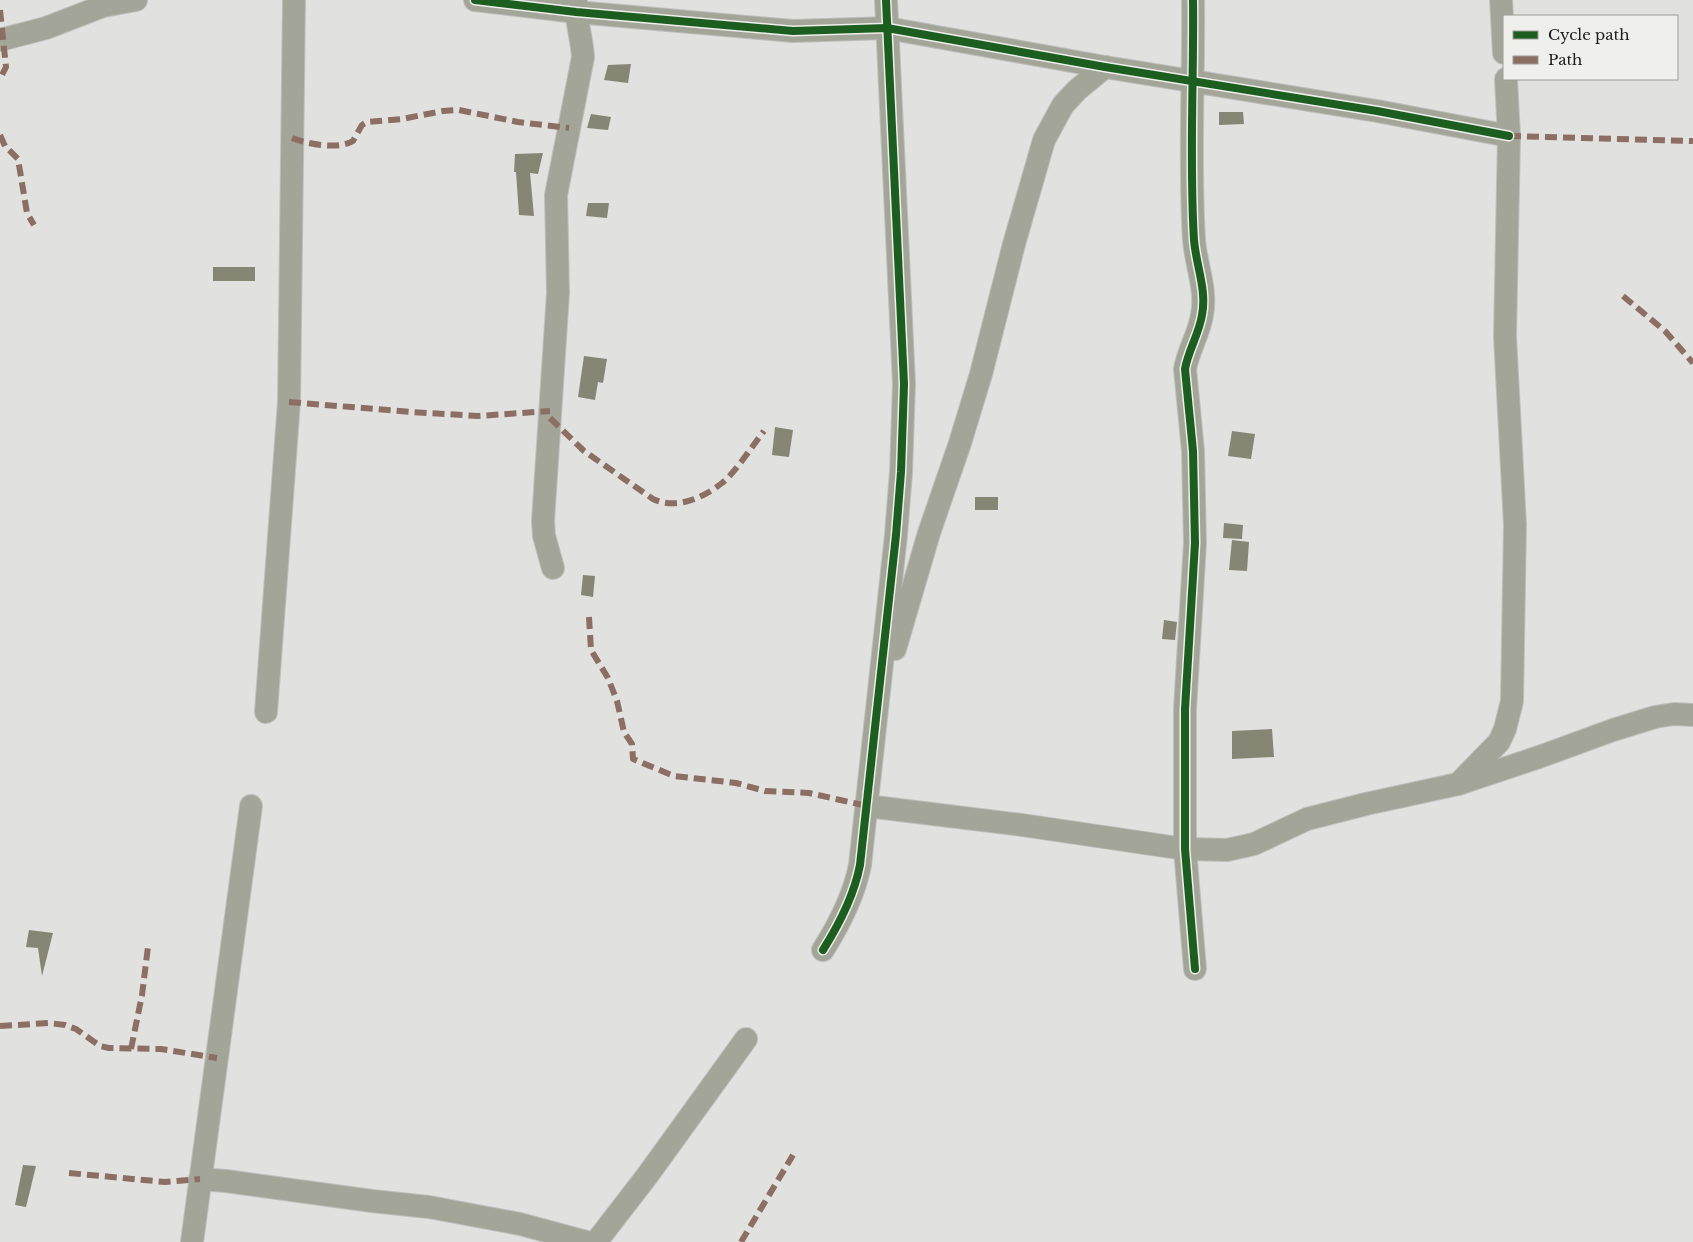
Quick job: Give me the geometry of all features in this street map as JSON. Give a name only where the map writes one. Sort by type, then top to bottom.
[{"type":"street","points":[[0,40],[46,28],[103,6],[136,0]]},
{"type":"street","points":[[266,712],[289,402],[294,0]]},
{"type":"street","points":[[475,0],[576,6],[793,31],[887,28],[1105,67],[1377,111],[1509,136]]},
{"type":"street","points":[[823,950],[847,908],[857,883],[889,609],[901,472],[904,384],[886,0]]},
{"type":"street","points":[[1193,0],[1194,242],[1203,303],[1202,316],[1185,369],[1193,451],[1194,543],[1186,708],[1185,849],[1196,969]]},
{"type":"street","points":[[1501,0],[1503,35]]},
{"type":"street","points":[[553,568],[544,536],[543,521],[558,292],[556,195],[583,57],[576,6]]},
{"type":"street","points":[[868,796],[892,656],[929,533],[981,374],[1014,244],[1044,140],[1063,105],[1077,90],[1105,67]]},
{"type":"street","points":[[1458,784],[1499,742],[1505,729],[1512,701],[1515,525],[1505,336],[1509,136],[1506,80]]},
{"type":"street","points":[[868,796],[1022,825],[1185,849],[1227,850],[1254,844],[1307,819],[1458,784],[1621,727],[1674,714],[1693,715]]},
{"type":"street","points":[[192,1242],[251,806]]},
{"type":"street","points":[[596,1242],[638,1190],[746,1039]]},
{"type":"street","points":[[200,1180],[226,1181],[429,1207],[520,1224],[588,1242]]},
{"type":"building","points":[[631,64],[628,83],[604,80],[608,65]]},
{"type":"building","points":[[1219,112],[1243,112],[1244,124],[1219,125]]},
{"type":"building","points":[[591,114],[611,117],[608,130],[587,128]]},
{"type":"building","points":[[543,153],[538,174],[530,173],[534,216],[519,215],[516,172],[514,172],[515,154]]},
{"type":"building","points":[[588,203],[609,203],[607,218],[586,216]]},
{"type":"building","points":[[213,267],[255,267],[255,281],[213,281]]},
{"type":"building","points":[[584,356],[607,359],[603,383],[598,382],[595,400],[578,397]]},
{"type":"building","points":[[775,427],[793,430],[789,457],[772,455]]},
{"type":"building","points":[[1232,431],[1255,434],[1251,459],[1228,456]]},
{"type":"building","points":[[975,497],[998,497],[998,510],[975,510]]},
{"type":"building","points":[[1224,523],[1243,525],[1242,539],[1223,538]]},
{"type":"building","points":[[1232,540],[1249,542],[1247,571],[1229,570]]},
{"type":"building","points":[[583,575],[595,576],[593,597],[581,595]]},
{"type":"building","points":[[1164,620],[1177,622],[1175,640],[1162,639]]},
{"type":"building","points":[[1272,729],[1274,757],[1232,759],[1232,731]]},
{"type":"building","points":[[29,930],[53,933],[42,976],[38,948],[26,947]]},
{"type":"building","points":[[23,1165],[36,1166],[26,1207],[15,1205]]},
{"type":"marked path","points":[[0,10],[6,67],[0,79]]},
{"type":"marked path","points":[[292,138],[331,146],[347,144],[353,141],[362,125],[367,122],[402,119],[443,111],[459,110],[518,122],[569,128]]},
{"type":"marked path","points":[[0,135],[5,146],[18,159],[27,213],[34,225]]},
{"type":"marked path","points":[[1509,136],[1693,141]]},
{"type":"marked path","points":[[1623,296],[1665,331],[1693,363]]},
{"type":"marked path","points":[[289,402],[478,416],[550,411]]},
{"type":"marked path","points":[[550,418],[584,451],[653,499],[671,503],[680,503],[698,498],[722,483],[738,466],[764,431]]},
{"type":"marked path","points":[[589,617],[591,650],[608,678],[617,701],[624,732],[632,744],[633,759],[674,776],[736,783],[765,791],[809,793],[867,806]]},
{"type":"marked path","points":[[131,1049],[142,995],[148,947]]},
{"type":"marked path","points":[[0,1026],[49,1023],[65,1025],[76,1029],[100,1046],[109,1048],[161,1049],[217,1058]]},
{"type":"marked path","points":[[741,1242],[793,1155]]},
{"type":"marked path","points":[[69,1173],[165,1182],[200,1179]]},
{"type":"cycle path","points":[[475,0],[576,12],[793,31],[887,28],[1105,67],[1377,111],[1509,136]]},
{"type":"cycle path","points":[[823,950],[846,909],[860,865],[896,535],[901,472],[904,384],[886,0]]},
{"type":"cycle path","points":[[1193,0],[1193,210],[1194,240],[1202,287],[1203,306],[1201,322],[1185,369],[1193,451],[1195,543],[1185,709],[1185,849],[1195,969]]}]
